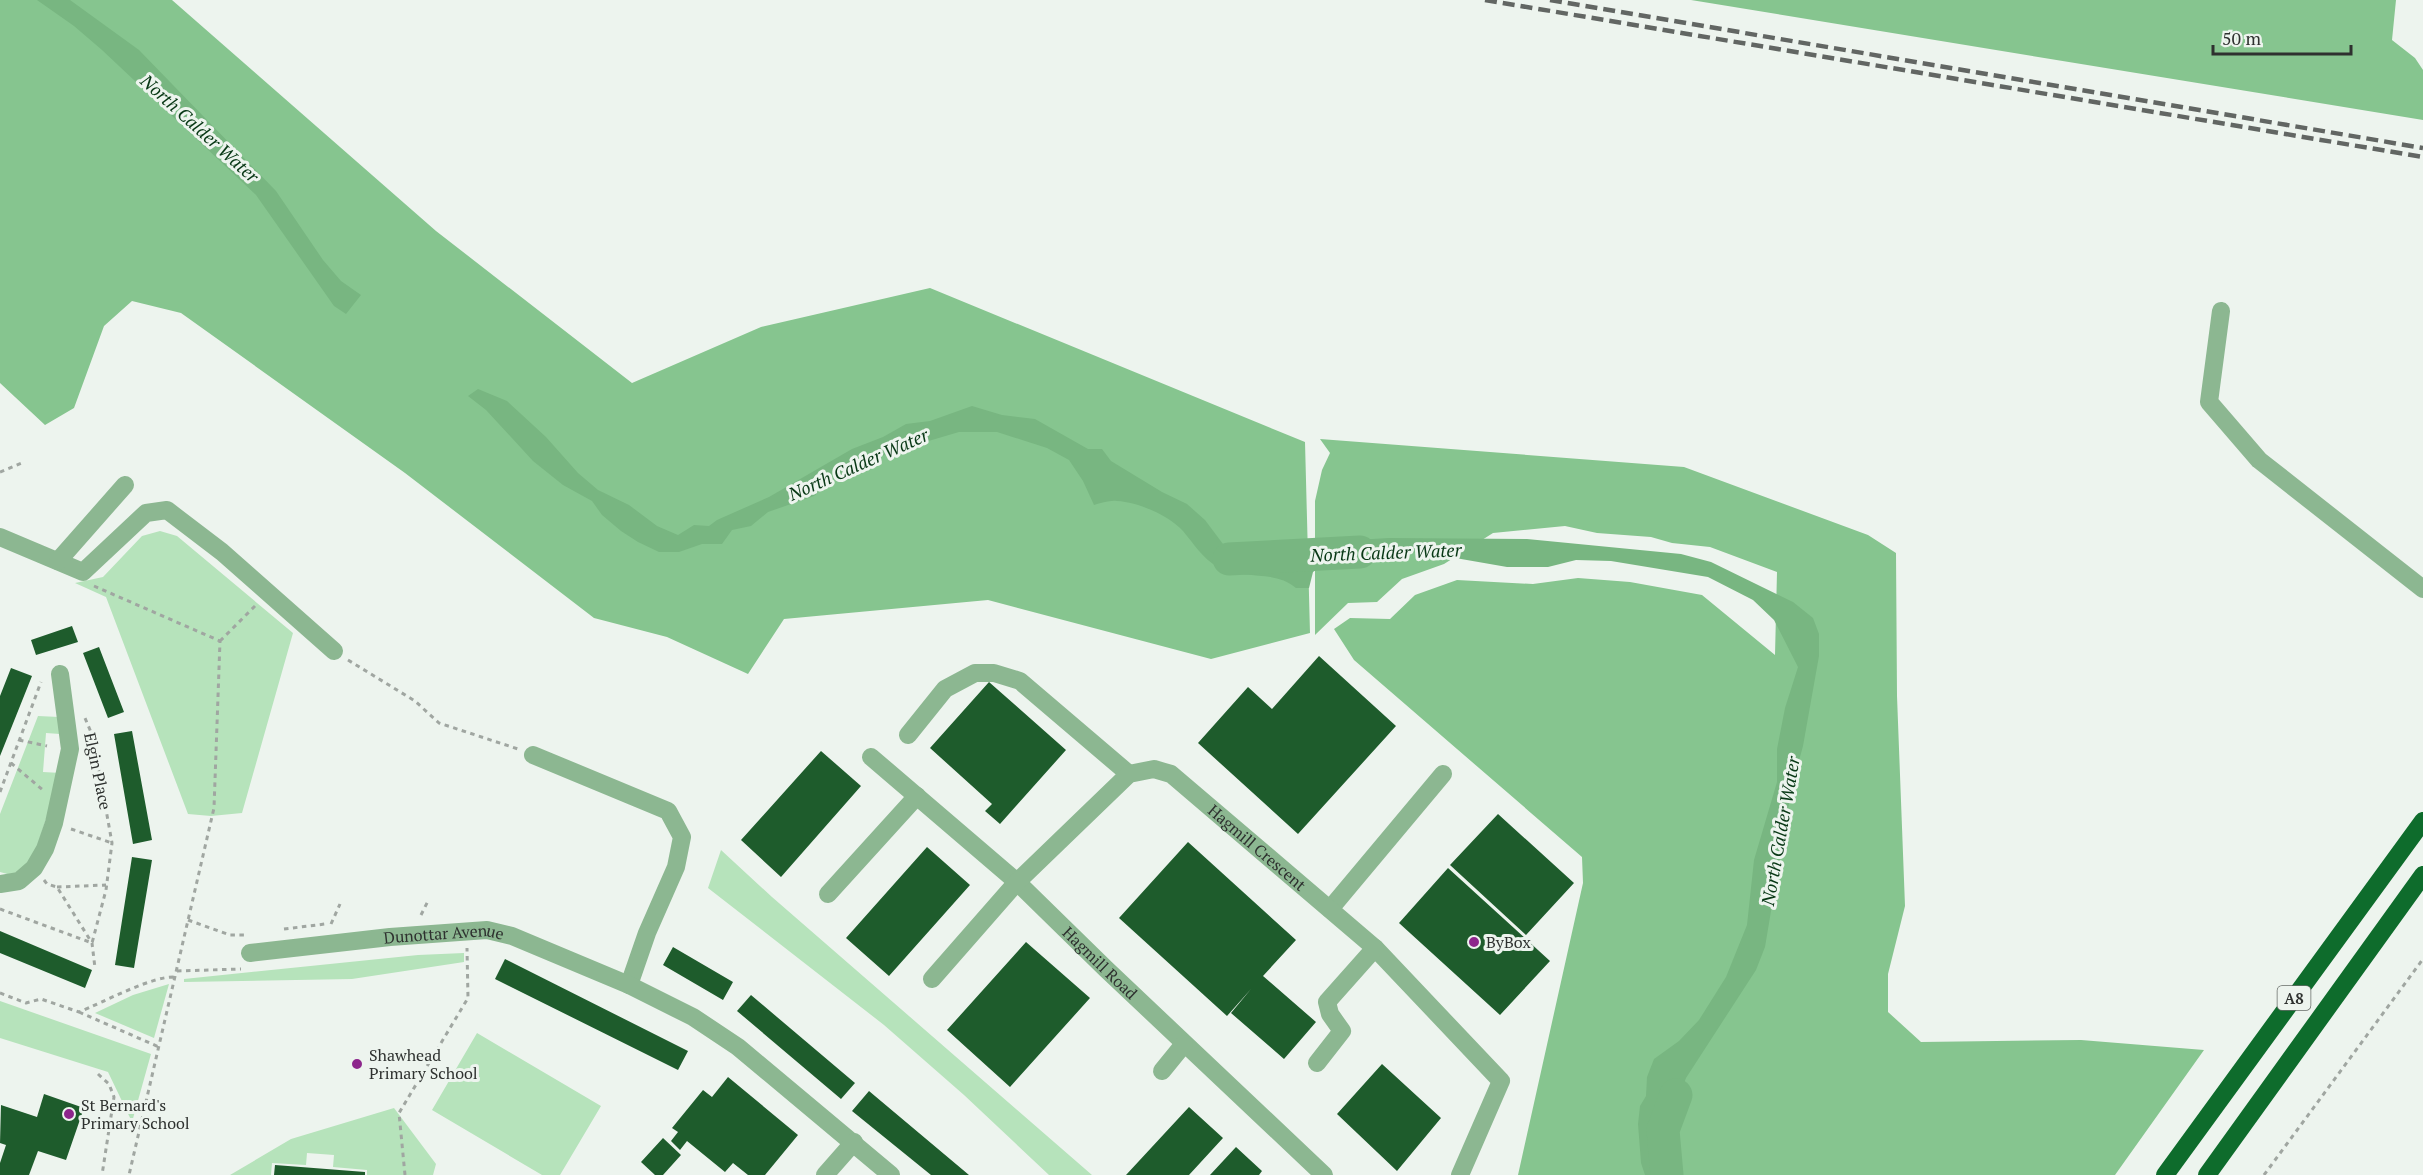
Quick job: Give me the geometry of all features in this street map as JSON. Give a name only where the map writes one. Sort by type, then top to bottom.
[{"type":"highway","name":"A8","points":[[2165,1175],[2423,821]]},
{"type":"highway","name":"A8","points":[[2207,1175],[2423,875]]},
{"type":"street","points":[[2221,311],[2209,402],[2259,460],[2423,589]]},
{"type":"street","points":[[58,561],[125,485]]},
{"type":"street","points":[[0,537],[83,572],[146,513],[167,510],[211,543],[334,651]]},
{"type":"street","points":[[908,735],[945,689],[975,673],[994,674],[1020,681],[1129,774],[1017,882],[932,979]]},
{"type":"street","name":"Elgin Place","points":[[34,868],[45,849],[54,824],[70,749],[60,674]]},
{"type":"street","points":[[533,755],[668,811],[682,837],[676,867],[647,933],[629,985]]},
{"type":"street","name":"Hagmill Road","points":[[871,757],[1017,882],[1316,1172]]},
{"type":"street","name":"Hagmill Crescent","points":[[1129,774],[1154,769],[1171,774],[1375,948],[1501,1081],[1460,1175]]},
{"type":"street","points":[[1330,909],[1443,774]]},
{"type":"street","points":[[828,894],[917,796]]},
{"type":"street","points":[[0,884],[19,881],[34,868]]},
{"type":"street","name":"Dunottar Avenue","points":[[250,953],[390,937],[488,930],[513,936],[629,985],[693,1017],[738,1047],[891,1175]]},
{"type":"street","points":[[1317,1063],[1342,1031],[1330,1014],[1327,1002],[1375,948]]},
{"type":"street","points":[[1162,1071],[1184,1044]]},
{"type":"street","points":[[825,1175],[854,1142]]},
{"type":"path","points":[[0,472],[22,463]]},
{"type":"path","points":[[83,572],[82,581],[220,641]]},
{"type":"path","points":[[129,1175],[214,808],[220,641],[258,602],[261,587]]},
{"type":"path","points":[[334,651],[415,701],[439,723],[533,755]]},
{"type":"path","points":[[0,792],[42,679],[60,674]]},
{"type":"path","name":"Elgin Place","points":[[85,717],[93,737],[112,843],[106,885],[92,943],[95,968]]},
{"type":"path","points":[[20,740],[47,746]]},
{"type":"path","points":[[11,763],[58,804]]},
{"type":"path","points":[[54,824],[112,843]]},
{"type":"path","name":"Elgin Place","points":[[34,868],[47,884],[57,887],[92,943]]},
{"type":"path","points":[[57,887],[106,885]]},
{"type":"path","points":[[413,916],[423,915],[428,901]]},
{"type":"path","points":[[331,924],[340,904]]},
{"type":"path","points":[[0,909],[92,943]]},
{"type":"path","points":[[177,971],[250,969],[248,935],[230,935],[188,920]]},
{"type":"path","points":[[283,929],[341,923]]},
{"type":"path","points":[[2264,1175],[2423,959]]},
{"type":"path","points":[[405,1175],[399,1113],[468,998],[468,964]]},
{"type":"path","points":[[79,1012],[154,980],[168,976],[176,977]]},
{"type":"path","points":[[0,993],[26,1003],[41,999],[79,1012],[159,1047]]},
{"type":"path","points":[[98,1074],[109,1084],[114,1097],[102,1175]]},
{"type":"shaded area","points":[[0,0],[172,0],[436,231],[632,383],[761,327],[930,288],[1305,442],[1310,633],[1211,659],[988,600],[784,619],[748,674],[667,637],[594,618],[405,473],[181,313],[132,301],[104,326],[74,408],[45,425],[0,383]]},
{"type":"shaded area","points":[[1691,0],[2396,0],[2392,40],[2415,58],[2423,70],[2423,120]]},
{"type":"shaded area","points":[[1320,439],[1684,467],[1868,535],[1896,553],[1897,696],[1905,906],[1888,974],[1888,1012],[1921,1042],[2081,1040],[2204,1050],[2115,1175],[1518,1175],[1583,883],[1582,857],[1354,660],[1334,629],[1350,618],[1390,619],[1415,595],[1457,580],[1533,584],[1578,578],[1630,582],[1702,595],[1775,655],[1777,572],[1710,547],[1672,543],[1651,537],[1597,533],[1565,526],[1493,533],[1444,564],[1402,579],[1377,602],[1348,603],[1315,635],[1315,501],[1322,470],[1330,453]]},
{"type":"shaded area","points":[[160,531],[177,536],[293,633],[242,813],[211,816],[188,814],[106,597],[75,583],[103,577],[142,536]]},
{"type":"shaded area","points":[[38,716],[59,717],[60,734],[46,733],[43,772],[61,773],[31,865],[11,875],[0,872],[0,814]]},
{"type":"shaded area","points":[[721,850],[1092,1175],[1049,1175],[964,1095],[884,1025],[708,888]]},
{"type":"shaded area","points":[[464,953],[464,962],[352,979],[184,982],[184,979],[418,955]]},
{"type":"shaded area","points":[[169,984],[154,1038],[95,1013],[133,995]]},
{"type":"shaded area","points":[[0,1001],[151,1054],[132,1122],[108,1072],[0,1038]]},
{"type":"shaded area","points":[[477,1033],[601,1106],[560,1175],[542,1175],[432,1110]]},
{"type":"shaded area","points":[[394,1108],[436,1164],[433,1175],[367,1175],[367,1170],[333,1167],[334,1155],[307,1153],[306,1165],[272,1163],[271,1175],[230,1175],[291,1139]]},
{"type":"water","points":[[37,0],[70,0],[139,50],[276,191],[323,260],[341,281],[361,295],[346,314],[334,306],[256,195],[102,50],[74,26]]},
{"type":"water","points":[[478,389],[507,401],[546,437],[578,473],[598,490],[629,505],[657,526],[678,535],[694,525],[709,526],[717,520],[769,497],[852,449],[883,437],[906,424],[930,421],[972,406],[1002,415],[1035,419],[1088,449],[1102,449],[1111,461],[1162,492],[1187,504],[1205,520],[1223,544],[1254,550],[1288,563],[1300,564],[1338,541],[1389,538],[1527,539],[1681,554],[1711,562],[1793,602],[1813,618],[1819,634],[1819,656],[1803,746],[1792,786],[1765,947],[1756,970],[1686,1078],[1657,1156],[1661,1175],[1645,1175],[1641,1163],[1638,1124],[1640,1106],[1646,1096],[1647,1077],[1654,1059],[1679,1041],[1699,1020],[1726,977],[1747,925],[1754,860],[1777,782],[1777,749],[1785,708],[1798,667],[1774,620],[1753,600],[1708,577],[1611,561],[1576,560],[1548,567],[1507,567],[1421,552],[1329,561],[1313,572],[1309,588],[1296,588],[1278,579],[1238,574],[1218,567],[1203,555],[1177,525],[1152,510],[1117,501],[1094,505],[1083,481],[1069,460],[1047,448],[997,432],[959,432],[898,450],[861,464],[831,481],[814,496],[768,512],[751,526],[732,530],[722,544],[702,544],[679,552],[659,552],[621,531],[602,515],[592,501],[563,485],[533,461],[486,410],[468,396]]},
{"type":"building","points":[[72,626],[78,642],[36,655],[31,640]]},
{"type":"building","points":[[99,647],[124,712],[108,718],[83,653]]},
{"type":"building","points":[[1319,656],[1396,726],[1298,834],[1198,743],[1248,687],[1272,709]]},
{"type":"building","points":[[11,668],[32,676],[0,756],[0,696]]},
{"type":"building","points":[[989,682],[1066,750],[1000,824],[985,811],[992,804],[930,748]]},
{"type":"building","points":[[132,731],[152,840],[133,844],[114,734]]},
{"type":"building","points":[[821,751],[861,786],[781,877],[741,840]]},
{"type":"building","points":[[1498,814],[1574,883],[1526,935],[1450,865]]},
{"type":"building","points":[[1188,842],[1296,940],[1263,976],[1316,1022],[1284,1059],[1231,1013],[1251,989],[1227,1016],[1119,918]]},
{"type":"building","points":[[927,847],[970,885],[889,976],[846,938]]},
{"type":"building","points":[[132,857],[152,860],[134,968],[115,965]]},
{"type":"building","name":"ByBox","points":[[1448,868],[1550,961],[1500,1015],[1399,923]]},
{"type":"building","points":[[0,931],[92,970],[85,988],[0,953]]},
{"type":"building","points":[[1026,942],[1090,998],[1010,1087],[947,1030]]},
{"type":"building","points":[[673,947],[733,982],[723,1000],[663,965]]},
{"type":"building","points":[[505,959],[688,1051],[678,1070],[495,979]]},
{"type":"building","points":[[751,995],[855,1083],[841,1099],[737,1011]]},
{"type":"building","points":[[1382,1064],[1441,1118],[1397,1171],[1337,1114]]},
{"type":"building","points":[[728,1077],[798,1135],[765,1175],[748,1175],[733,1163],[725,1172],[687,1141],[680,1150],[671,1141],[678,1132],[672,1128],[703,1090],[712,1097]]},
{"type":"building","points":[[869,1091],[969,1175],[931,1175],[852,1111]]},
{"type":"building","points":[[44,1094],[84,1108],[66,1160],[38,1151],[29,1175],[0,1175],[0,1163],[6,1145],[0,1143],[1,1105],[37,1117]]},
{"type":"building","points":[[1189,1107],[1223,1138],[1189,1175],[1126,1175]]},
{"type":"building","points":[[663,1138],[681,1155],[663,1175],[655,1175],[641,1162]]},
{"type":"building","points":[[1236,1147],[1262,1171],[1259,1175],[1210,1175]]},
{"type":"building","points":[[275,1165],[365,1172],[365,1175],[274,1175]]},
{"type":"waterway","name":"North Calder Water","points":[[1229,559],[1360,552]]},
{"type":"waterway","name":"North Calder Water","points":[[1667,1175],[1663,1130],[1676,1095]]},
{"type":"railway","points":[[1485,0],[2423,157]]},
{"type":"railway","points":[[1550,0],[2423,148]]},
{"type":"place","name":"ByBox","points":[[1474,942]]},
{"type":"place","name":"Shawhead Primary School","points":[[357,1064]]},
{"type":"place","name":"St Bernard's Primary School","points":[[69,1114]]}]
